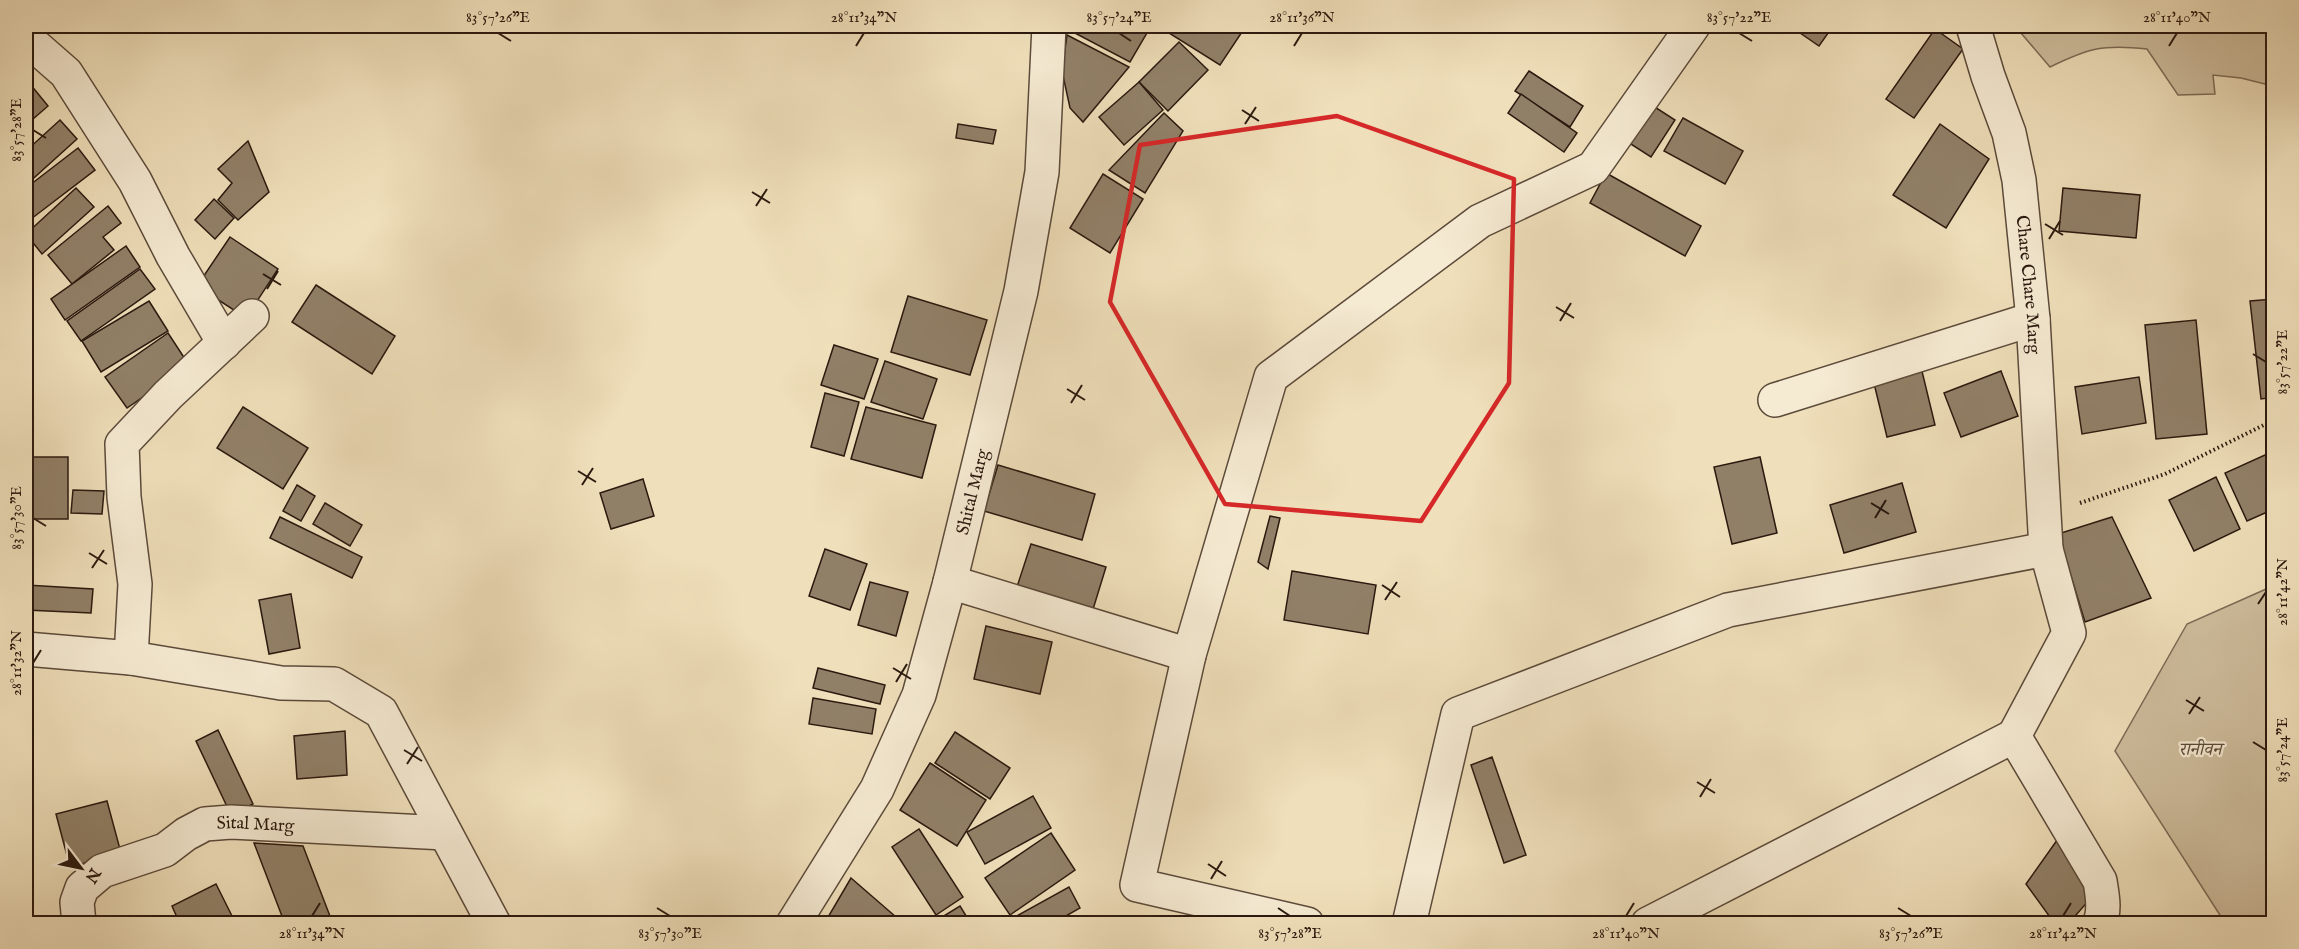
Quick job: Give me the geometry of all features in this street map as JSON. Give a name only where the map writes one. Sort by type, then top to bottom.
[{"type":"street","name":"Shital Marg","points":[[793,924],[877,789],[919,694],[950,582],[1025,267],[1042,172],[1049,26]]},
{"type":"street","points":[[1307,924],[1137,885],[1189,655],[1270,377],[1480,221],[1593,168],[1693,26]]},
{"type":"street","name":"Chare Chare Marg","points":[[1973,26],[2009,133],[2019,180],[2033,319],[2046,516],[2046,549],[2069,633],[2014,736]]},
{"type":"street","points":[[26,38],[66,73],[135,181],[173,256],[224,343]]},
{"type":"street","points":[[131,658],[135,584],[124,497],[122,444],[168,395],[252,316]]},
{"type":"street","points":[[1775,400],[2033,319]]},
{"type":"street","points":[[1409,924],[1458,714],[1728,610],[2046,549]]},
{"type":"street","points":[[950,582],[1189,655]]},
{"type":"street","points":[[26,649],[131,658],[281,683],[334,684],[381,712],[494,924]]},
{"type":"street","points":[[1648,924],[2014,736],[2100,881],[2103,900],[2102,919],[2099,924]]},
{"type":"street","name":"Sital Marg","points":[[79,924],[77,902],[82,888],[102,872],[165,850],[186,834],[205,824],[231,822],[445,833]]},
{"type":"path","points":[[2046,516],[2165,474],[2274,420]]},
{"type":"highlighted area","points":[[1337,116],[1514,179],[1509,383],[1421,521],[1225,504],[1110,302],[1140,145]]},
{"type":"green space","points":[[2015,26],[2273,26],[2273,86],[2241,78],[2213,75],[2215,94],[2178,95],[2147,49],[2107,47],[2075,55],[2050,67]]},
{"type":"green space","name":"रानीवन","points":[[2273,586],[2273,923],[2225,923],[2115,751],[2187,624]]},
{"type":"building","points":[[1070,26],[1151,26],[1130,62],[1071,31]]},
{"type":"building","points":[[1173,26],[1246,26],[1220,65],[1169,33]]},
{"type":"building","points":[[1790,26],[1833,26],[1819,46]]},
{"type":"building","points":[[1935,29],[1963,49],[1914,118],[1886,99]]},
{"type":"building","points":[[1067,35],[1129,67],[1083,122],[1070,108],[1062,71]]},
{"type":"building","points":[[1179,42],[1208,70],[1168,111],[1139,82]]},
{"type":"building","points":[[1529,71],[1583,106],[1570,127],[1515,91]]},
{"type":"building","points":[[26,79],[48,106],[26,125]]},
{"type":"building","points":[[1139,82],[1163,110],[1124,145],[1099,117]]},
{"type":"building","points":[[1521,94],[1577,133],[1564,152],[1508,113]]},
{"type":"building","points":[[1647,102],[1675,120],[1651,157],[1623,139]]},
{"type":"building","points":[[1164,113],[1183,131],[1145,193],[1109,170]]},
{"type":"building","points":[[1683,118],[1743,151],[1725,184],[1664,151]]},
{"type":"building","points":[[60,120],[77,139],[26,185],[26,151]]},
{"type":"building","points":[[958,124],[996,130],[993,144],[956,138]]},
{"type":"building","points":[[1940,124],[1989,159],[1946,228],[1893,195]]},
{"type":"building","points":[[248,141],[269,192],[238,220],[218,200],[232,183],[218,169]]},
{"type":"building","points":[[78,148],[95,170],[31,219],[26,211],[26,188]]},
{"type":"building","points":[[1606,173],[1701,226],[1685,256],[1590,203]]},
{"type":"building","points":[[1103,174],[1143,199],[1110,253],[1070,228]]},
{"type":"building","points":[[76,188],[94,207],[42,254],[26,234]]},
{"type":"building","points":[[2063,188],[2140,195],[2136,238],[2059,231]]},
{"type":"building","points":[[214,199],[234,218],[215,239],[195,220]]},
{"type":"building","points":[[108,206],[121,223],[103,237],[114,250],[72,284],[48,255]]},
{"type":"building","points":[[230,237],[278,269],[246,318],[197,286]]},
{"type":"building","points":[[126,246],[140,267],[65,320],[51,299]]},
{"type":"building","points":[[140,269],[155,289],[81,341],[67,321]]},
{"type":"building","points":[[316,285],[395,336],[372,374],[292,322]]},
{"type":"building","points":[[908,296],[987,320],[970,375],[891,352]]},
{"type":"building","points":[[2274,299],[2274,397],[2261,399],[2250,301]]},
{"type":"building","points":[[149,301],[168,331],[101,372],[82,341]]},
{"type":"building","points":[[2196,320],[2207,434],[2156,439],[2145,325]]},
{"type":"building","points":[[168,333],[189,365],[127,408],[105,377]]},
{"type":"building","points":[[834,345],[878,359],[864,399],[821,385]]},
{"type":"building","points":[[885,361],[937,379],[923,419],[871,402]]},
{"type":"building","points":[[1920,363],[1935,425],[1887,437],[1872,375]]},
{"type":"building","points":[[2001,371],[2018,416],[1961,437],[1944,393]]},
{"type":"building","points":[[2139,377],[2146,423],[2082,434],[2075,387]]},
{"type":"building","points":[[825,393],[859,402],[844,456],[811,447]]},
{"type":"building","points":[[243,407],[308,448],[283,489],[217,448]]},
{"type":"building","points":[[866,407],[936,425],[922,478],[851,459]]},
{"type":"building","points":[[2274,451],[2274,509],[2247,521],[2225,473]]},
{"type":"building","points":[[26,457],[68,457],[68,519],[26,519]]},
{"type":"building","points":[[1760,457],[1777,533],[1732,544],[1714,467]]},
{"type":"building","points":[[998,465],[1095,494],[1082,540],[984,511]]},
{"type":"building","points":[[2216,477],[2240,529],[2194,551],[2169,500]]},
{"type":"building","points":[[643,479],[654,516],[611,529],[600,493]]},
{"type":"building","points":[[1902,483],[1916,532],[1844,553],[1830,505]]},
{"type":"building","points":[[297,485],[315,496],[301,521],[283,511]]},
{"type":"building","points":[[73,490],[104,491],[102,514],[71,513]]},
{"type":"building","points":[[325,503],[362,525],[350,546],[313,524]]},
{"type":"building","points":[[1270,516],[1280,518],[1268,569],[1258,562]]},
{"type":"building","points":[[280,517],[362,557],[352,578],[270,538]]},
{"type":"building","points":[[2112,517],[2151,598],[2085,622],[2058,534]]},
{"type":"building","points":[[1031,544],[1106,567],[1090,619],[1014,596]]},
{"type":"building","points":[[825,549],[867,564],[850,610],[809,596]]},
{"type":"building","points":[[1292,571],[1376,585],[1368,634],[1284,620]]},
{"type":"building","points":[[870,582],[908,592],[896,636],[858,625]]},
{"type":"building","points":[[26,585],[93,589],[91,613],[26,610]]},
{"type":"building","points":[[291,594],[300,648],[269,654],[259,600]]},
{"type":"building","points":[[986,626],[1052,642],[1040,694],[974,679]]},
{"type":"building","points":[[818,668],[885,685],[880,704],[813,688]]},
{"type":"building","points":[[813,698],[876,709],[872,734],[809,724]]},
{"type":"building","points":[[218,730],[253,804],[231,815],[196,741]]},
{"type":"building","points":[[345,731],[347,775],[297,779],[294,736]]},
{"type":"building","points":[[955,732],[1010,768],[990,799],[935,763]]},
{"type":"building","points":[[1492,757],[1526,855],[1504,863],[1471,765]]},
{"type":"building","points":[[930,763],[986,800],[957,846],[900,810]]},
{"type":"building","points":[[1033,796],[1051,828],[985,864],[967,832]]},
{"type":"building","points":[[107,801],[121,853],[70,867],[56,814]]},
{"type":"building","points":[[919,829],[963,897],[936,915],[892,847]]},
{"type":"building","points":[[1051,833],[1075,870],[1010,915],[985,878]]},
{"type":"building","points":[[2060,836],[2091,898],[2068,924],[2055,924],[2026,884]]},
{"type":"building","points":[[254,843],[303,846],[333,924],[285,924]]},
{"type":"building","points":[[851,878],[904,924],[824,924]]},
{"type":"building","points":[[216,884],[236,924],[180,924],[172,906]]},
{"type":"building","points":[[1069,887],[1080,908],[1052,924],[1019,924],[1015,917]]},
{"type":"building","points":[[960,906],[971,924],[934,924],[934,922]]}]
